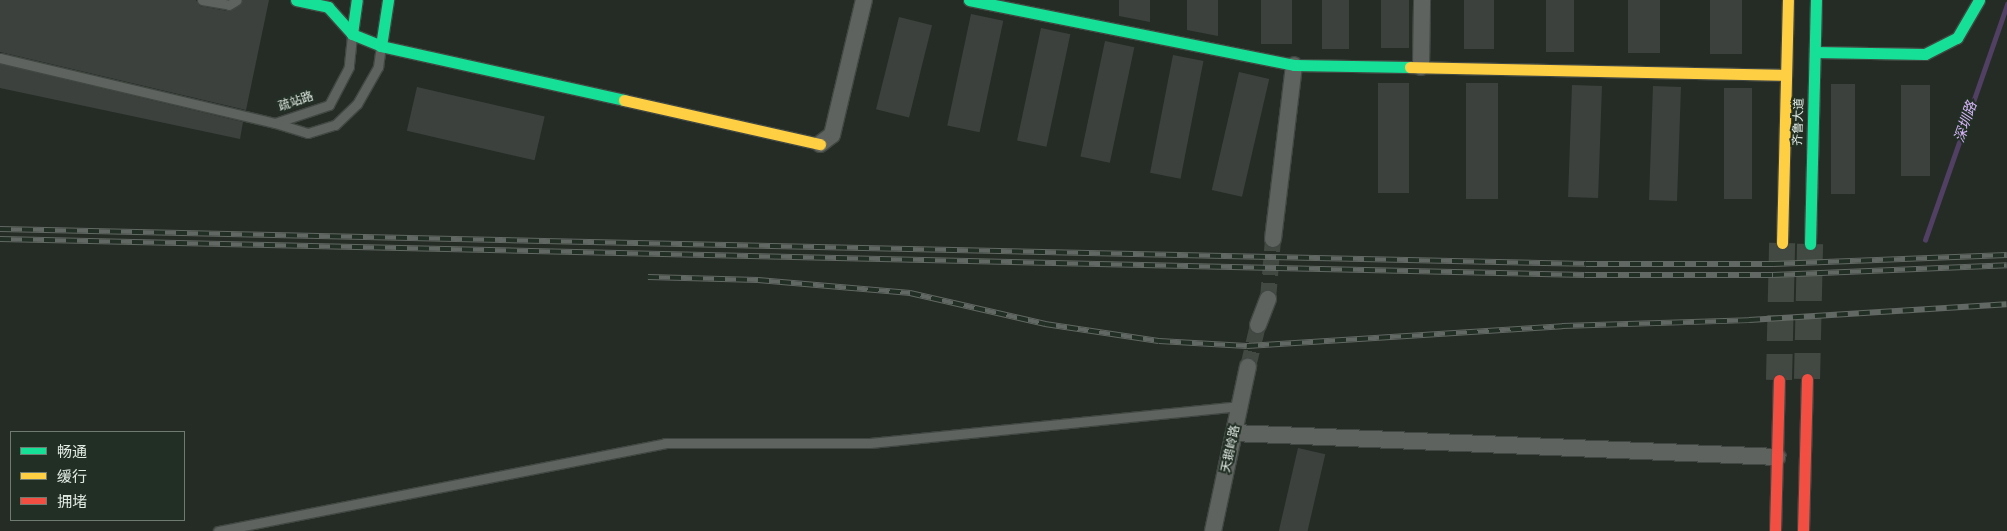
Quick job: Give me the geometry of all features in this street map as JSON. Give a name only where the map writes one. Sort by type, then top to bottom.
[{"type":"street","points":[[296,0],[328,7],[352,34],[381,46],[820,144],[832,135],[864,0]]},
{"type":"street","name":"疏站路","points":[[352,34],[357,0]]},
{"type":"street","name":"疏站路","points":[[381,46],[388,0]]},
{"type":"street","points":[[969,0],[1294,65],[1786,75]]},
{"type":"street","points":[[1421,67],[1422,0]]},
{"type":"street","name":"齐鲁大道","points":[[1782,243],[1788,0]]},
{"type":"street","name":"齐鲁大道","points":[[1810,244],[1816,0]]},
{"type":"street","points":[[1815,52],[1925,54],[1957,38],[1979,0]]},
{"type":"street","points":[[1273,239],[1294,65]]},
{"type":"street","points":[[1258,325],[1268,299]]},
{"type":"street","name":"天鹅岭路","points":[[1213,531],[1248,367]]},
{"type":"street","points":[[1803,531],[1807,379]]},
{"type":"street","points":[[1775,531],[1779,380]]},
{"type":"street","points":[[1234,433],[1777,457]]},
{"type":"lane","points":[[202,0],[228,5],[237,0]]},
{"type":"lane","name":"疏站路","points":[[275,123],[328,105],[349,67],[352,34]]},
{"type":"lane","name":"疏站路","points":[[275,123],[308,133],[335,125],[357,104],[378,67],[381,46]]},
{"type":"lane","points":[[0,58],[275,123]]},
{"type":"lane","points":[[218,531],[664,443],[870,443],[1240,406]]},
{"type":"building","points":[[0,0],[196,0],[200,6],[228,11],[240,5],[243,0],[269,0],[246,110],[0,52]]},
{"type":"building","points":[[1119,0],[1150,0],[1150,22],[1119,16]]},
{"type":"building","points":[[1187,0],[1218,0],[1218,36],[1187,30]]},
{"type":"building","points":[[1261,0],[1292,0],[1292,44],[1261,44]]},
{"type":"building","points":[[1322,0],[1349,0],[1349,49],[1322,49]]},
{"type":"building","points":[[1381,0],[1409,0],[1409,48],[1381,48]]},
{"type":"building","points":[[1464,0],[1494,0],[1494,49],[1464,49]]},
{"type":"building","points":[[1546,0],[1574,0],[1574,52],[1546,52]]},
{"type":"building","points":[[1628,0],[1660,0],[1660,53],[1628,53]]},
{"type":"building","points":[[1710,0],[1742,0],[1742,54],[1710,54]]},
{"type":"building","points":[[971,14],[1003,21],[980,132],[947,126]]},
{"type":"building","points":[[899,17],[932,25],[909,117],[876,109]]},
{"type":"building","points":[[1041,28],[1070,34],[1046,147],[1017,140]]},
{"type":"building","points":[[1105,41],[1134,47],[1110,163],[1080,156]]},
{"type":"building","points":[[1173,55],[1203,61],[1181,179],[1150,173]]},
{"type":"building","points":[[0,64],[243,122],[240,139],[0,88]]},
{"type":"building","points":[[1239,72],[1269,79],[1242,197],[1212,190]]},
{"type":"building","points":[[1378,83],[1409,83],[1409,193],[1378,193]]},
{"type":"building","points":[[1466,83],[1498,83],[1498,199],[1466,199]]},
{"type":"building","points":[[1831,84],[1855,84],[1855,194],[1831,194]]},
{"type":"building","points":[[1572,85],[1602,86],[1598,198],[1568,197]]},
{"type":"building","points":[[1901,85],[1930,85],[1930,176],[1901,176]]},
{"type":"building","points":[[1653,86],[1681,87],[1677,201],[1649,200]]},
{"type":"building","points":[[417,87],[545,116],[535,160],[407,131]]},
{"type":"building","points":[[1724,88],[1752,88],[1752,199],[1724,199]]},
{"type":"building","points":[[1298,448],[1325,454],[1308,531],[1279,531]]},
{"type":"waterway","name":"深圳路","points":[[1925,240],[2007,4]]},
{"type":"tunnel","points":[[1268,299],[1273,239]]},
{"type":"tunnel","points":[[1779,380],[1782,243]]},
{"type":"tunnel","points":[[1807,379],[1810,244]]},
{"type":"tunnel","points":[[1248,367],[1258,325]]},
{"type":"railway","points":[[0,229],[1586,264],[1773,264],[2007,255]]},
{"type":"railway","points":[[0,239],[1585,275],[1773,275],[2007,265]]},
{"type":"railway","points":[[648,277],[758,280],[910,293],[1045,324],[1159,341],[1247,346],[1562,326],[1749,320],[2007,304]]},
{"type":"traffic: fast","points":[[296,0],[328,7],[352,34],[381,46],[624,100]]},
{"type":"traffic: fast","points":[[352,34],[357,0]]},
{"type":"traffic: fast","points":[[381,46],[388,0]]},
{"type":"traffic: fast","points":[[969,0],[1294,65],[1410,67]]},
{"type":"traffic: fast","points":[[1810,244],[1816,0]]},
{"type":"traffic: fast","points":[[1815,52],[1925,54],[1957,38],[1979,0]]},
{"type":"traffic: slow","points":[[1782,243],[1788,0]]},
{"type":"traffic: slow","points":[[1410,67],[1786,75]]},
{"type":"traffic: slow","points":[[624,100],[820,144]]},
{"type":"traffic: jam","points":[[1803,531],[1807,379]]},
{"type":"traffic: jam","points":[[1775,531],[1779,380]]}]
